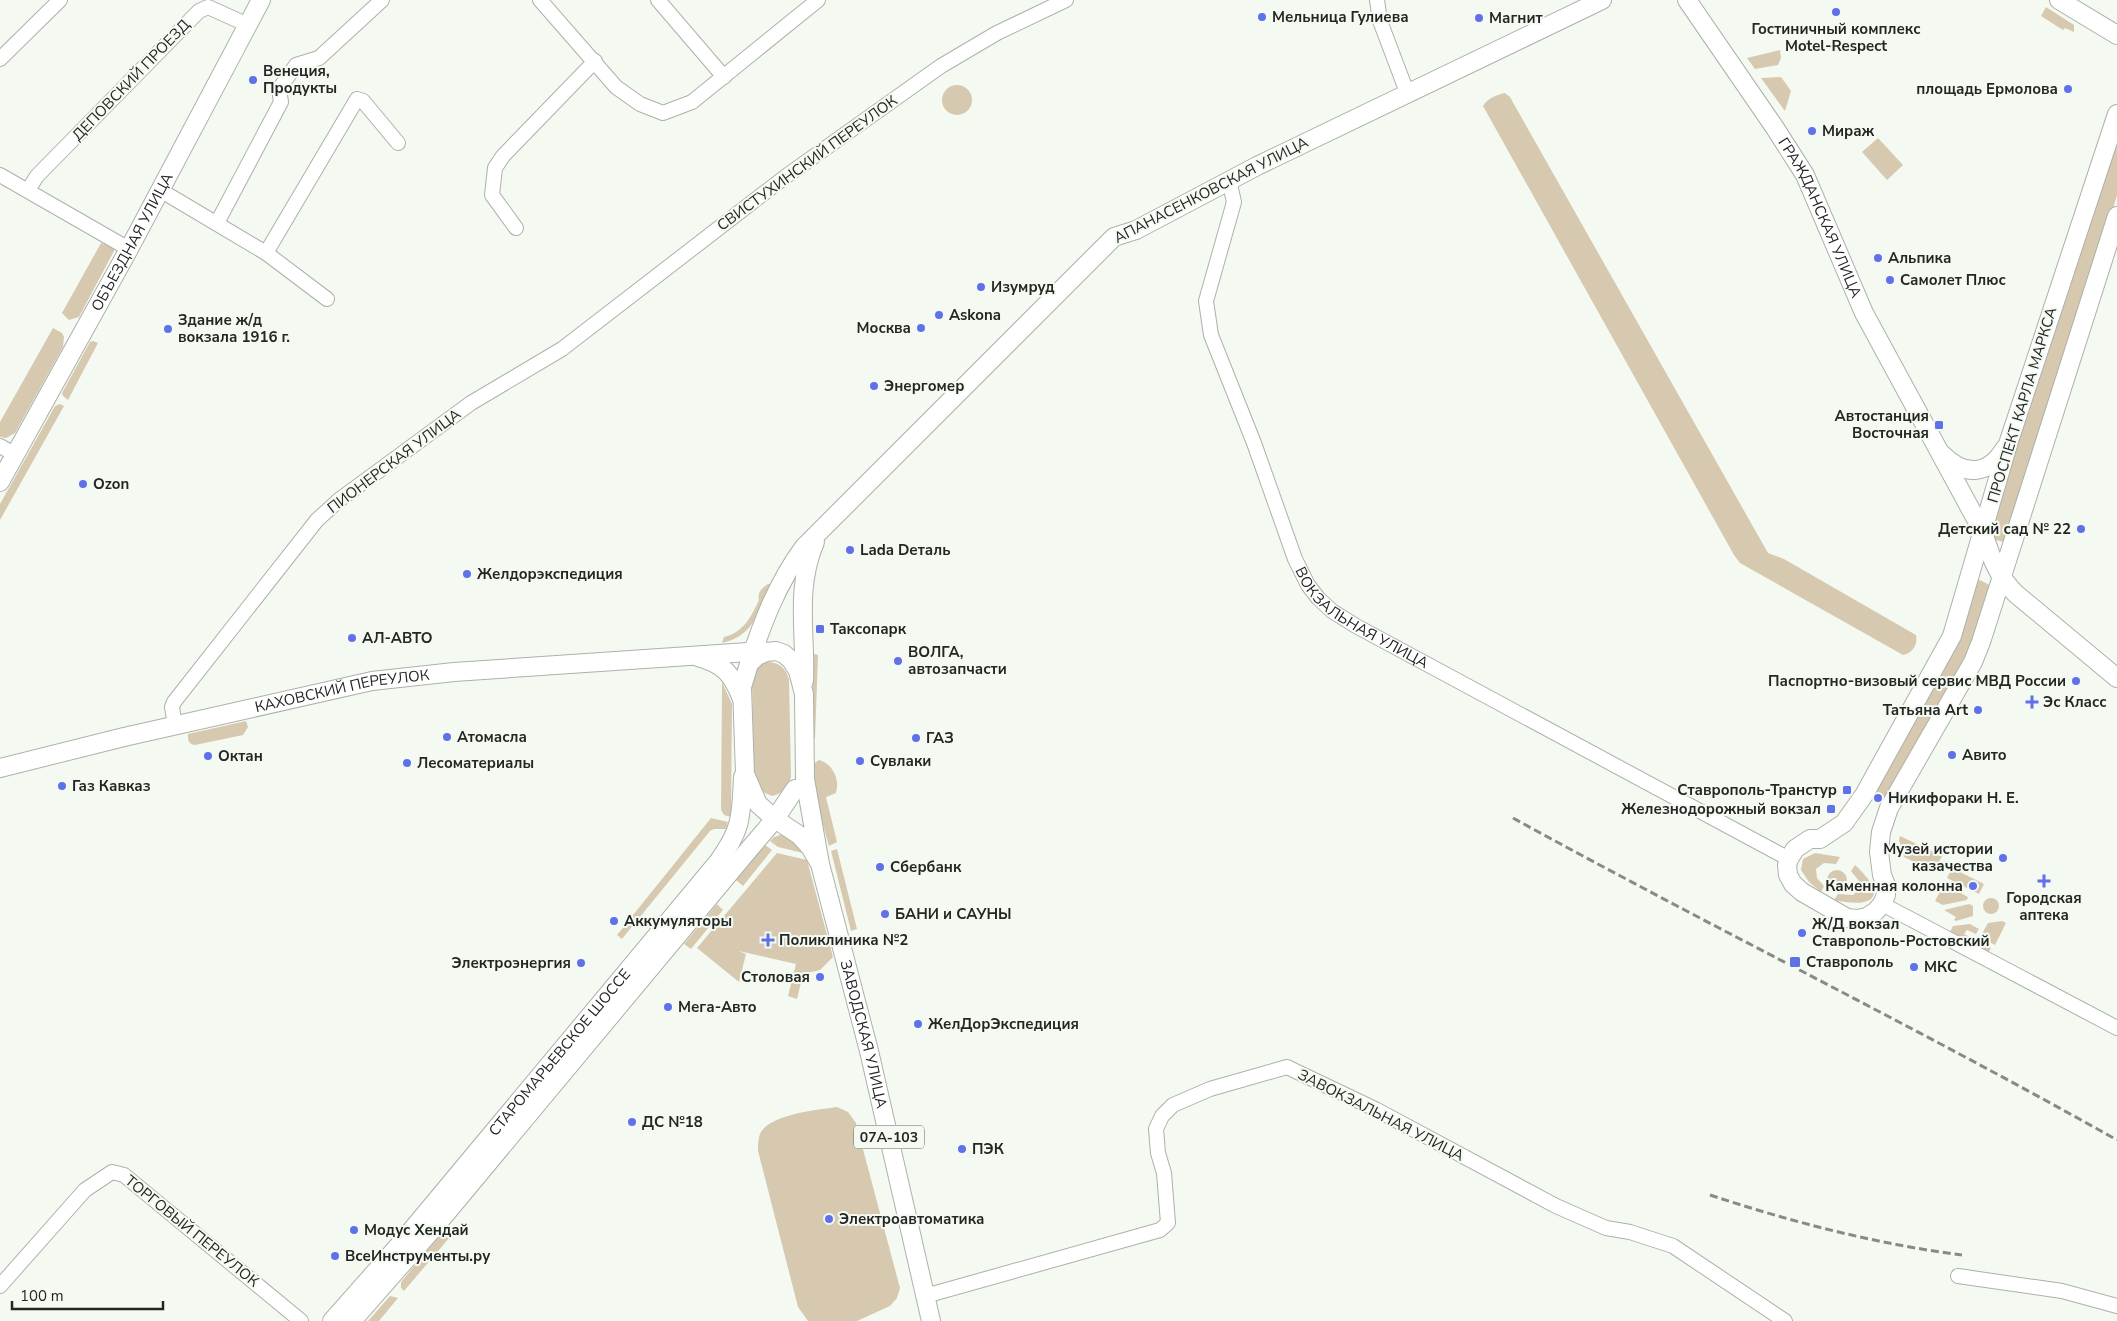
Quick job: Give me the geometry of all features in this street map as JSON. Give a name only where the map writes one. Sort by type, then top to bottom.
[{"type":"main road","name":"ОБЪЕЗДНАЯ УЛИЦА","points":[[0,482],[129,249],[261,0]]},
{"type":"main road","name":"АПАНАСЕНКОВСКАЯ УЛИЦА","points":[[824,529],[1114,237],[1136,230],[1229,180],[1602,0]]},
{"type":"main road","name":"ГРАЖДАНСКАЯ УЛИЦА","points":[[1687,0],[1776,128],[1805,175],[1864,313],[1983,532],[1990,554],[2001,577],[2016,594],[2117,678]]},
{"type":"main road","points":[[2059,0],[2117,35]]},
{"type":"main road","points":[[2094,22],[2102,23],[2117,17]]},
{"type":"main road","name":"ПРОСПЕКТ КАРЛА МАРКСА","points":[[1789,859],[1801,843],[1810,839],[1820,839],[1844,823],[1864,795],[1952,636],[2009,441],[2117,114]]},
{"type":"main road","points":[[1789,859],[1788,875],[1793,884],[1802,892],[1847,918],[1858,919],[1866,917],[1882,904],[1886,894],[1886,884],[1882,876],[1879,852],[1881,832],[1888,812],[1973,662],[1981,642],[2117,216]]},
{"type":"main road","name":"ГРАЖДАНСКАЯ УЛИЦА","points":[[1936,447],[1952,464],[1977,471],[1987,468],[1995,462],[2009,441]]},
{"type":"main road","points":[[820,864],[810,847],[799,835],[775,819],[758,804],[750,789],[744,764],[742,687],[765,618],[794,560],[804,547],[824,529]]},
{"type":"main road","points":[[820,864],[805,779],[802,585],[808,558],[824,529]]},
{"type":"main road","points":[[720,653],[750,636],[765,618]]},
{"type":"main road","name":"КАХОВСКИЙ ПЕРЕУЛОК","points":[[0,768],[372,681],[454,672],[690,654],[720,653],[751,657],[776,651],[784,654],[791,660],[798,671],[804,694]]},
{"type":"main road","points":[[690,654],[708,660],[726,670],[733,679],[743,702]]},
{"type":"main road","name":"СТАРОМАРЬЕВСКОЕ ШОССЕ","points":[[352,1321],[438,1223],[775,819],[801,778],[804,752]]},
{"type":"main road","name":"СТАРОМАРЬЕВСКОЕ ШОССЕ","points":[[332,1321],[395,1249],[718,862],[732,842],[739,824],[744,764]]},
{"type":"main road","points":[[750,789],[765,800],[779,800],[787,797],[795,789]]},
{"type":"main road","points":[[760,837],[778,829],[789,830],[799,835]]},
{"type":"main road","name":"ЗАВОДСКАЯ УЛИЦА","points":[[820,864],[869,1051],[930,1321]]},
{"type":"street","points":[[0,59],[60,0]]},
{"type":"street","points":[[217,223],[281,102],[279,89],[296,65],[319,58],[382,0]]},
{"type":"street","points":[[540,0],[616,87],[640,104],[663,113],[692,102],[818,0]]},
{"type":"street","points":[[658,0],[724,77]]},
{"type":"street","name":"СВИСТУХИНСКИЙ ПЕРЕУЛОК","points":[[562,349],[785,178],[941,66],[997,33],[1066,0]]},
{"type":"street","points":[[1377,0],[1380,21],[1408,95]]},
{"type":"street","name":"ДЕПОВСКИЙ ПРОЕЗД","points":[[28,190],[37,176],[199,10],[208,7],[248,25]]},
{"type":"street","points":[[516,228],[492,195],[495,168],[503,156],[595,61]]},
{"type":"street","points":[[266,253],[357,99],[363,101],[398,143]]},
{"type":"street","points":[[0,175],[129,249]]},
{"type":"street","name":"ВОКЗАЛЬНАЯ УЛИЦА","points":[[1229,180],[1234,202],[1206,301],[1211,335],[1254,442],[1295,559],[1308,585],[1318,598],[1332,611],[1356,626],[1789,859]]},
{"type":"street","points":[[160,190],[266,253],[327,299]]},
{"type":"street","name":"ПИОНЕРСКАЯ УЛИЦА","points":[[175,726],[172,707],[174,702],[318,520],[339,500],[471,403],[562,349]]},
{"type":"street","points":[[0,446],[16,455]]},
{"type":"street","points":[[1882,904],[2117,1028]]},
{"type":"street","name":"ЗАВОКЗАЛЬНАЯ УЛИЦА","points":[[925,1296],[1160,1230],[1168,1223],[1164,1173],[1156,1129],[1162,1116],[1174,1105],[1210,1089],[1287,1067],[1375,1109],[1556,1206],[1606,1228],[1630,1232],[1672,1246],[1785,1321]]},
{"type":"street","name":"ТОРГОВЫЙ ПЕРЕУЛОК","points":[[0,1286],[85,1190],[112,1172],[124,1175],[301,1321]]},
{"type":"street","points":[[1958,1276],[2062,1291],[2117,1306]]},
{"type":"shaded area","points":[[2046,7],[2074,25],[2074,32],[2065,28],[2063,30],[2041,16]]},
{"type":"shaded area","points":[[1780,50],[1781,58],[1778,65],[1755,69],[1747,58]]},
{"type":"shaded area","points":[[1781,77],[1791,91],[1785,111],[1761,78]]},
{"type":"shaded area","points":[[957,85],[967,90],[972,100],[967,110],[957,115],[947,110],[942,100],[947,90]]},
{"type":"shaded area","points":[[1505,93],[1510,97],[1768,553],[1784,559],[1916,635],[1915,645],[1910,652],[1903,655],[1740,563],[1734,555],[1483,106],[1492,97]]},
{"type":"shaded area","points":[[2117,132],[2117,195],[2094,275],[2010,538],[2003,542],[1993,539],[1990,533]]},
{"type":"shaded area","points":[[1878,138],[1903,165],[1887,180],[1862,152]]},
{"type":"shaded area","points":[[101,243],[114,248],[114,251],[79,317],[69,320],[62,313]]},
{"type":"shaded area","points":[[53,328],[62,333],[64,337],[63,347],[15,433],[6,438],[0,437],[0,422]]},
{"type":"shaded area","points":[[90,342],[98,343],[68,400],[62,393]]},
{"type":"shaded area","points":[[60,404],[64,406],[0,520],[0,504],[55,406]]},
{"type":"shaded area","points":[[1980,580],[1993,587],[1976,641],[1888,800],[1872,791],[1975,581]]},
{"type":"shaded area","points":[[771,584],[754,621],[741,635],[733,640],[722,643],[724,637],[737,632],[746,623],[759,600],[760,590]]},
{"type":"shaded area","points":[[814,654],[818,655],[815,739],[811,738]]},
{"type":"shaded area","points":[[766,662],[781,666],[786,671],[789,679],[791,776],[789,784],[785,789],[772,796],[760,791],[754,777],[752,680],[758,667]]},
{"type":"shaded area","points":[[722,682],[732,704],[731,817],[724,815],[721,810]]},
{"type":"shaded area","points":[[246,721],[248,727],[243,735],[195,745],[191,744],[188,738],[188,734]]},
{"type":"shaded area","points":[[819,760],[832,769],[837,782],[836,793],[826,797],[837,842],[829,846],[813,790],[813,764]]},
{"type":"shaded area","points":[[711,818],[728,822],[726,829],[710,831],[622,939],[617,935]]},
{"type":"shaded area","points":[[783,834],[788,835],[807,854],[778,847],[770,841],[774,837]]},
{"type":"shaded area","points":[[1900,836],[1942,856],[1934,872],[1904,857],[1899,840]]},
{"type":"shaded area","points":[[765,845],[772,850],[743,886],[736,880]]},
{"type":"shaded area","points":[[837,849],[857,929],[851,931],[831,851]]},
{"type":"shaded area","points":[[777,853],[807,860],[833,957],[820,970],[803,974],[797,999],[788,996],[796,964],[739,951],[746,954],[739,982],[697,948]]},
{"type":"shaded area","points":[[1815,853],[1840,857],[1836,864],[1824,863],[1816,869],[1817,878],[1824,886],[1821,892],[1809,882],[1801,870],[1803,859]]},
{"type":"shaded area","points":[[1855,865],[1872,885],[1874,892],[1872,898],[1859,903],[1834,900],[1838,894],[1853,895],[1859,889],[1859,881],[1851,871]]},
{"type":"shaded area","points":[[1952,868],[1984,884],[1979,894],[1947,878]]},
{"type":"shaded area","points":[[1837,870],[1844,873],[1847,880],[1844,887],[1837,890],[1830,887],[1827,880],[1830,873]]},
{"type":"shaded area","points":[[1944,884],[1968,897],[1967,900],[1943,905],[1935,901]]},
{"type":"shaded area","points":[[1991,898],[1999,906],[1991,914],[1983,906]]},
{"type":"shaded area","points":[[717,904],[723,910],[691,949],[684,944]]},
{"type":"shaded area","points":[[1969,904],[1973,906],[1973,916],[1956,921],[1954,920],[1956,917],[1944,910]]},
{"type":"shaded area","points":[[2002,921],[2006,923],[1995,945],[1980,937],[1988,923]]},
{"type":"shaded area","points":[[1970,924],[1979,929],[1976,934],[1967,930],[1964,934],[1991,948],[1988,954],[1950,932],[1953,926]]},
{"type":"shaded area","name":"Электроавтоматика","points":[[837,1107],[848,1112],[856,1123],[900,1288],[897,1298],[890,1306],[857,1321],[808,1321],[798,1307],[758,1151],[758,1141],[761,1132],[775,1121],[807,1111]]},
{"type":"shaded area","points":[[443,1231],[450,1237],[404,1291],[401,1288],[401,1282]]},
{"type":"shaded area","points":[[390,1296],[398,1298],[379,1321],[368,1321]]},
{"type":"railway","points":[[1513,818],[1967,1058],[2117,1140]]},
{"type":"railway","points":[[1710,1195],[1834,1231],[1898,1245],[1962,1255]]},
{"type":"place","name":"Гостиничный комплекс Motel-Respect","points":[[1836,12]]},
{"type":"place","name":"Мельница Гулиева","points":[[1262,17]]},
{"type":"place","name":"Магнит","points":[[1479,18]]},
{"type":"place","name":"Венеция, Продукты","points":[[253,80]]},
{"type":"place","name":"площадь Ермолова","points":[[2068,89]]},
{"type":"place","name":"Мираж","points":[[1812,131]]},
{"type":"place","name":"Альпика","points":[[1878,258]]},
{"type":"place","name":"Самолет Плюс","points":[[1890,280]]},
{"type":"place","name":"Изумруд","points":[[981,287]]},
{"type":"place","name":"Askona","points":[[939,315]]},
{"type":"place","name":"Москва","points":[[921,328]]},
{"type":"place","name":"Здание ж/д вокзала 1916 г.","points":[[168,329]]},
{"type":"place","name":"Энергомер","points":[[874,386]]},
{"type":"place","name":"Автостанция Восточная","points":[[1939,425]]},
{"type":"place","name":"Ozon","points":[[83,484]]},
{"type":"place","name":"Детский сад № 22","points":[[2081,529]]},
{"type":"place","name":"Lada Dеталь","points":[[850,550]]},
{"type":"place","name":"Желдорэкспедиция","points":[[467,574]]},
{"type":"place","name":"Таксопарк","points":[[820,629]]},
{"type":"place","name":"АЛ-АВТО","points":[[352,638]]},
{"type":"place","name":"ВОЛГА, автозапчасти","points":[[898,661]]},
{"type":"place","name":"Паспортно-визовый сервис МВД России","points":[[2076,681]]},
{"type":"place","name":"Эс Класс","points":[[2032,702]]},
{"type":"place","name":"Татьяна Art","points":[[1978,710]]},
{"type":"place","name":"Атомасла","points":[[447,737]]},
{"type":"place","name":"ГАЗ","points":[[916,738]]},
{"type":"place","name":"Авито","points":[[1952,755]]},
{"type":"place","name":"Октан","points":[[208,756]]},
{"type":"place","name":"Сувлаки","points":[[860,761]]},
{"type":"place","name":"Лесоматериалы","points":[[407,763]]},
{"type":"place","name":"Газ Кавказ","points":[[62,786]]},
{"type":"place","name":"Ставрополь-Транстур","points":[[1847,790]]},
{"type":"place","name":"Никифораки Н. Е.","points":[[1878,798]]},
{"type":"place","name":"Железнодорожный вокзал","points":[[1831,809]]},
{"type":"place","name":"Музей истории казачества","points":[[2003,858]]},
{"type":"place","name":"Сбербанк","points":[[880,867]]},
{"type":"place","name":"Городская аптека","points":[[2044,881]]},
{"type":"place","name":"Каменная колонна","points":[[1973,886]]},
{"type":"place","name":"БАНИ и САУНЫ","points":[[885,914]]},
{"type":"place","name":"Аккумуляторы","points":[[614,921]]},
{"type":"place","name":"Ж/Д вокзал Ставрополь-Ростовский","points":[[1802,933]]},
{"type":"place","name":"Поликлиника №2","points":[[768,940]]},
{"type":"place","name":"Ставрополь","points":[[1795,962]]},
{"type":"place","name":"Электроэнергия","points":[[581,963]]},
{"type":"place","name":"МКС","points":[[1914,967]]},
{"type":"place","name":"Столовая","points":[[820,977]]},
{"type":"place","name":"Мега-Авто","points":[[668,1007]]},
{"type":"place","name":"ЖелДорЭкспедиция","points":[[918,1024]]},
{"type":"place","name":"ДС №18","points":[[632,1122]]},
{"type":"place","name":"ПЭК","points":[[962,1149]]},
{"type":"place","name":"Электроавтоматика","points":[[829,1219]]},
{"type":"place","name":"Модус Хендай","points":[[354,1230]]},
{"type":"place","name":"ВсеИнструменты.ру","points":[[335,1256]]}]
